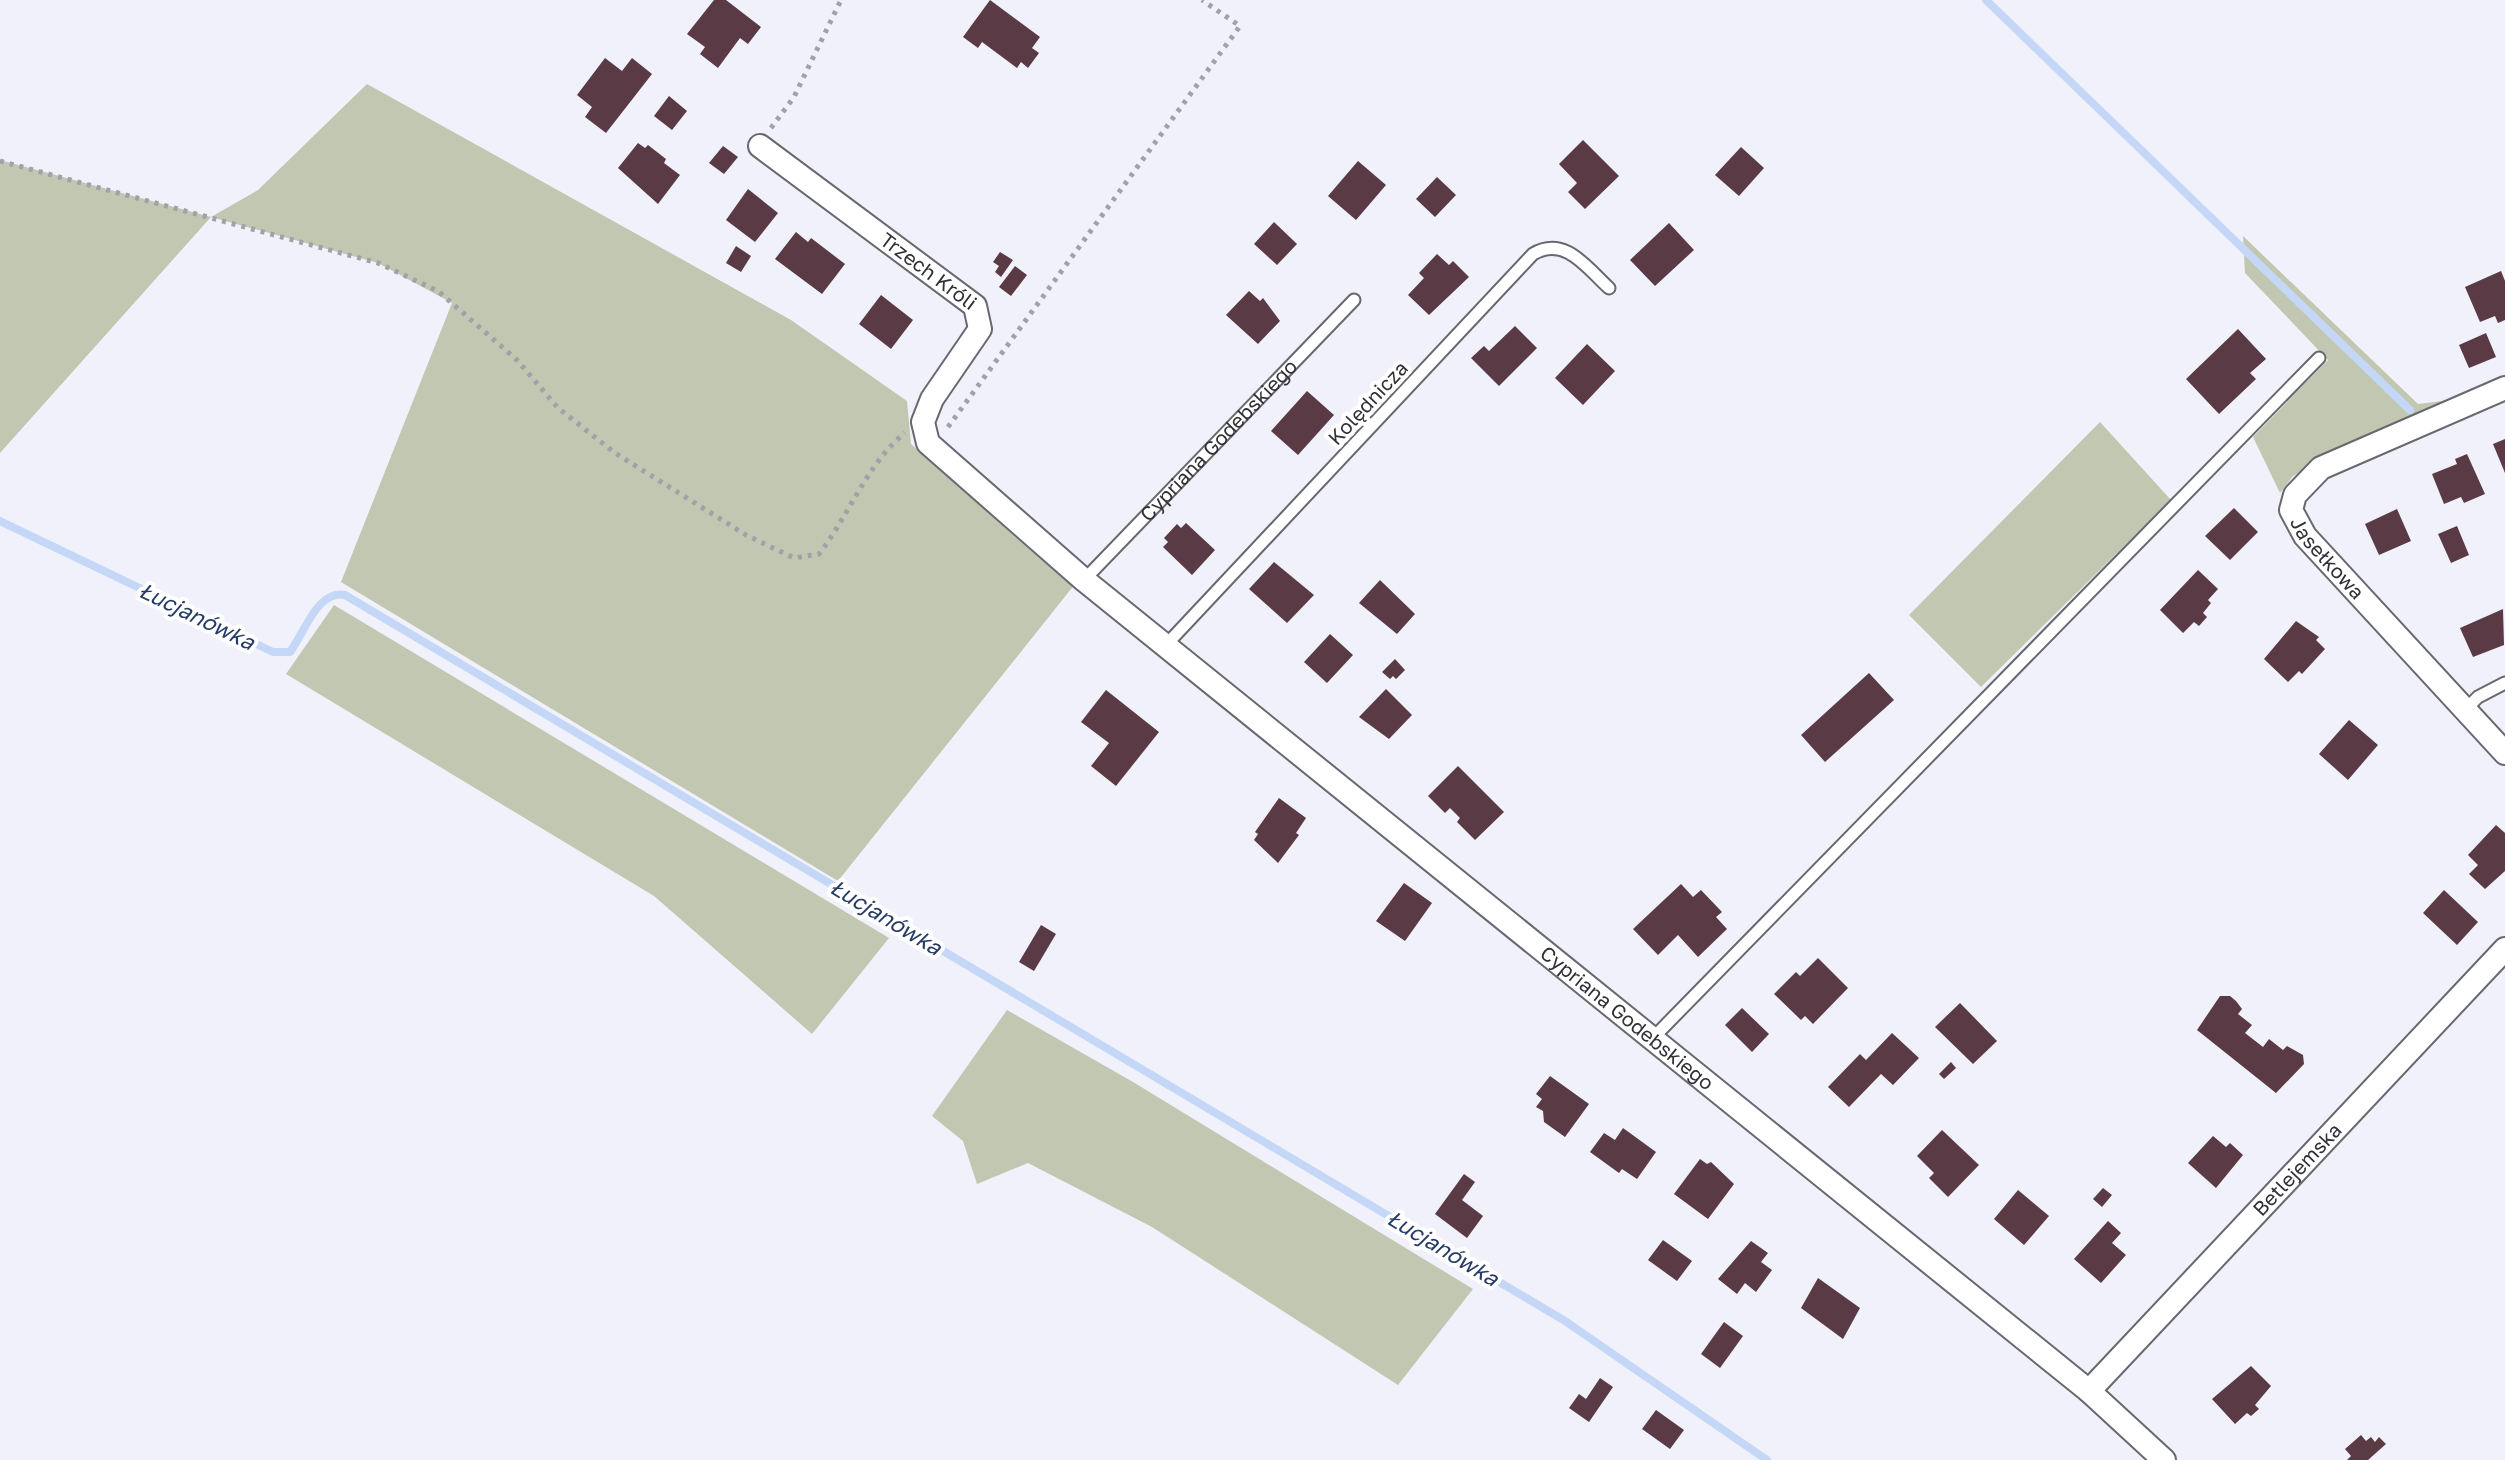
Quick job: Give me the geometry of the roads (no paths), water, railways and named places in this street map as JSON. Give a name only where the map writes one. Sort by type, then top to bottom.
[{"type":"street","name":"Trzech Króli","points":[[760,146],[975,306],[980,329],[932,399],[928,438]]},
{"type":"street","name":"Jasełkowa","points":[[2505,388],[2321,468],[2295,495],[2291,510],[2305,536],[2505,753]]},
{"type":"street","name":"Cypriana Godebskiego","points":[[928,438],[1084,580],[2089,1391],[2164,1460]]},
{"type":"street","name":"Betlejemska","points":[[2089,1391],[2505,949]]},
{"type":"lane","name":"Kolędnicza","points":[[1166,645],[1533,254],[1557,247],[1569,251],[1609,288]]},
{"type":"lane","name":"Cypriana Godebskiego","points":[[1084,580],[1354,300]]},
{"type":"lane","points":[[1653,1038],[2319,358]]},
{"type":"lane","points":[[2465,710],[2478,697],[2505,683]]},
{"type":"waterway","points":[[1986,0],[2410,410]]},
{"type":"waterway","name":"Łucjanówka","points":[[0,521],[273,652],[290,652],[319,606],[335,595],[345,595],[1565,1321],[1767,1460]]}]
